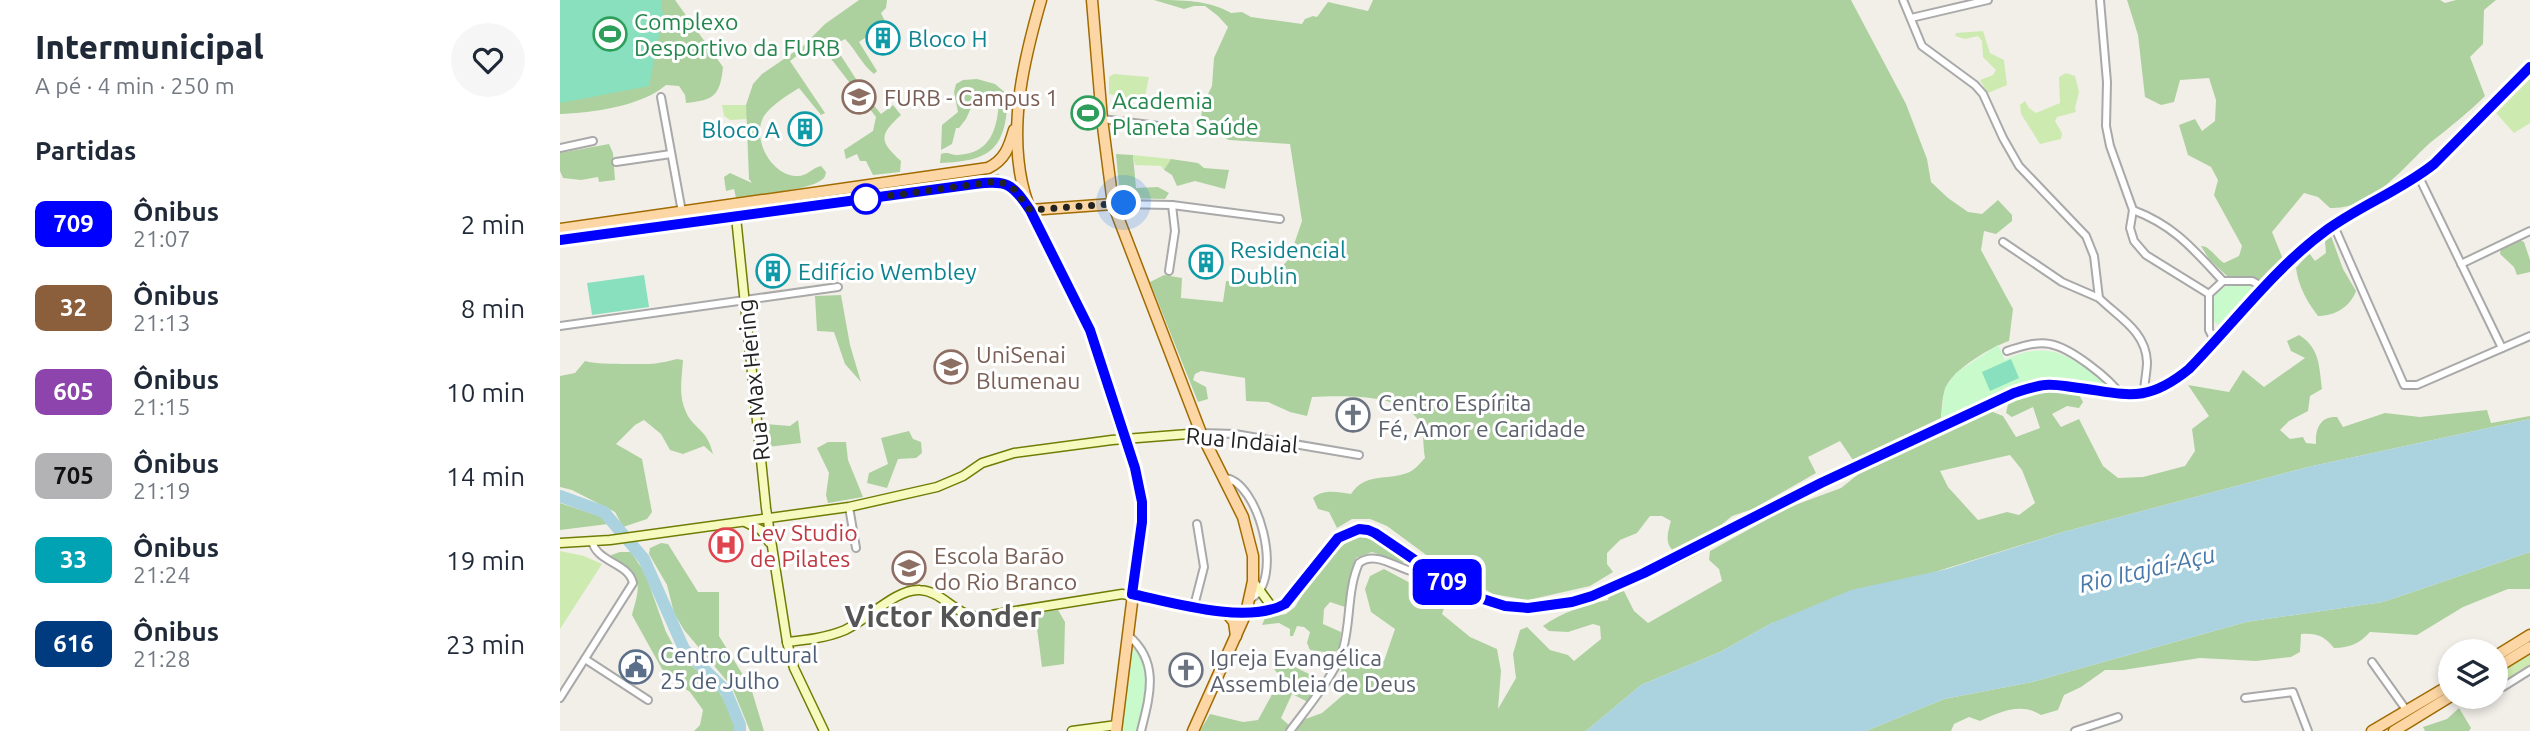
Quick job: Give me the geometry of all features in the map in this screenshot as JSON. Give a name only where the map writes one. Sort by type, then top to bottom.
[{"type":"main road","points":[[560,229],[988,168],[996,164],[1008,148],[1016,127],[1027,52],[1041,0]]},
{"type":"main road","points":[[1093,0],[1112,204],[1201,433],[1248,529],[1253,556],[1253,581],[1246,613],[1193,731]]},
{"type":"main road","points":[[1016,127],[1022,183],[1030,210],[1090,330],[1135,468],[1142,502],[1117,728]]},
{"type":"main road","points":[[996,164],[1002,170],[998,181]]},
{"type":"main road","points":[[560,240],[998,181],[1012,187],[1030,210]]},
{"type":"main road","points":[[734,204],[736,217]]},
{"type":"main road","points":[[1030,210],[1112,204]]},
{"type":"main road","points":[[1226,612],[1234,622],[1236,636]]},
{"type":"main road","points":[[2508,649],[2530,635]]},
{"type":"main road","points":[[2508,661],[2530,647]]},
{"type":"main road","points":[[2372,731],[2438,692]]},
{"type":"main road","points":[[2394,731],[2438,704]]},
{"type":"street","points":[[1903,0],[1922,46],[1966,76],[1983,94],[2019,166],[2086,236],[2094,256],[2099,298]]},
{"type":"street","points":[[1911,18],[1988,0]]},
{"type":"street","points":[[2100,0],[2108,82],[2106,126],[2110,146],[2133,210],[2130,228],[2134,241],[2156,262],[2209,294]]},
{"type":"street","points":[[787,642],[813,639],[845,630],[902,593],[921,589],[934,593],[965,614],[978,617],[1117,594],[1132,594],[1226,612],[1258,614],[1285,604],[1338,538],[1359,529],[1375,533],[1459,590],[1505,606],[1528,608],[1572,602],[1592,596],[1644,573],[1821,483],[2014,393],[2046,384],[2121,395],[2144,394],[2175,381],[2302,250],[2334,226],[2419,177],[2449,151],[2530,68]]},
{"type":"street","points":[[662,97],[682,212]]},
{"type":"street","points":[[1102,119],[1182,129]]},
{"type":"street","points":[[560,148],[593,141]]},
{"type":"street","points":[[616,162],[671,154]]},
{"type":"street","points":[[2419,177],[2502,348]]},
{"type":"street","points":[[1112,204],[1172,205],[1280,219]]},
{"type":"street","points":[[1169,271],[1175,231],[1172,205]]},
{"type":"street","points":[[2133,210],[2169,227],[2223,281]]},
{"type":"street","name":"Rua Max Hering","points":[[736,217],[767,519],[787,642],[794,668],[824,731]]},
{"type":"street","points":[[2334,226],[2404,385],[2417,384],[2530,336]]},
{"type":"street","points":[[2461,264],[2530,231]]},
{"type":"street","points":[[2003,242],[2062,282],[2099,298],[2140,335],[2146,354],[2144,394]]},
{"type":"street","points":[[2215,342],[2209,330],[2209,294],[2223,281],[2252,281],[2265,288]]},
{"type":"street","points":[[560,326],[838,287]]},
{"type":"street","points":[[2007,351],[2049,344],[2083,361],[2115,386],[2121,395]]},
{"type":"street","name":"Rua Indaial","points":[[560,543],[610,540],[849,507],[950,483],[997,457],[1125,439],[1201,433],[1235,435],[1359,455]]},
{"type":"street","points":[[1224,478],[1241,484],[1264,534],[1267,573],[1260,593],[1250,599]]},
{"type":"street","points":[[849,507],[856,548]]},
{"type":"street","points":[[745,522],[761,530],[771,543]]},
{"type":"street","points":[[1194,606],[1204,567],[1196,524]]},
{"type":"street","points":[[560,698],[632,585],[632,577],[596,553],[592,541]]},
{"type":"street","points":[[1290,731],[1319,692],[1344,648],[1350,601],[1359,563],[1371,558],[1416,572],[1433,572]]},
{"type":"street","points":[[1253,581],[1274,610]]},
{"type":"street","points":[[1130,608],[1151,598]]},
{"type":"street","points":[[1127,634],[1139,645],[1150,670],[1141,731]]},
{"type":"street","points":[[585,659],[648,700]]},
{"type":"street","points":[[2372,662],[2407,711]]},
{"type":"street","points":[[2508,684],[2530,670]]},
{"type":"street","points":[[2245,698],[2293,692],[2308,731]]},
{"type":"street","points":[[2075,731],[2118,717]]},
{"type":"street","points":[[1072,731],[1117,728]]},
{"type":"green space","name":"Complexo Desportivo da FURB","points":[[560,0],[661,0],[663,16],[649,86],[560,103]]},
{"type":"green space","points":[[661,0],[675,0],[723,67],[720,84],[714,95],[686,103],[685,95],[679,86],[666,85],[630,103],[601,110],[560,114],[560,44],[660,4]]},
{"type":"green space","points":[[859,0],[887,0],[886,8],[881,13],[886,23],[859,42],[877,71],[874,74],[870,70],[845,39],[834,45],[858,82],[857,87],[853,87],[818,42],[811,45],[790,61],[825,113],[821,115],[799,88],[771,108],[761,125],[760,135],[766,154],[779,169],[787,174],[800,176],[821,166],[826,172],[824,177],[803,187],[736,198],[734,189],[726,191],[724,177],[730,173],[752,183],[749,179],[746,105],[753,84],[762,74],[803,46],[825,24]]},
{"type":"green space","points":[[1154,0],[1204,3],[1231,13],[1242,12],[1251,17],[1302,24],[1305,19],[1317,17],[1328,2],[1368,11],[1373,0],[1851,0],[1906,104],[1927,159],[1931,182],[1968,212],[1982,214],[1998,200],[2012,215],[2012,221],[1996,234],[1984,231],[1981,250],[2013,309],[2009,341],[1975,359],[1952,378],[1944,393],[1941,418],[1853,460],[1840,441],[1808,457],[1816,473],[1753,509],[1732,516],[1713,532],[1674,551],[1668,541],[1671,521],[1662,516],[1650,516],[1637,533],[1620,540],[1607,553],[1607,564],[1613,572],[1590,586],[1528,600],[1493,594],[1429,557],[1387,526],[1370,519],[1352,519],[1337,528],[1329,512],[1318,509],[1313,498],[1321,493],[1351,494],[1370,480],[1410,472],[1425,458],[1421,426],[1414,415],[1403,407],[1373,398],[1312,397],[1307,416],[1268,402],[1246,401],[1245,378],[1201,371],[1195,374],[1193,380],[1206,387],[1208,399],[1198,402],[1150,282],[1164,275],[1182,278],[1181,298],[1223,302],[1226,281],[1262,288],[1289,259],[1302,221],[1290,144],[1229,140],[1201,125],[1202,106],[1212,86],[1214,58],[1228,27],[1205,6],[1184,9]]},
{"type":"green space","points":[[2127,0],[2440,0],[2445,3],[2456,0],[2496,0],[2484,10],[2483,44],[2470,57],[2485,96],[2386,185],[2360,202],[2330,208],[2318,197],[2304,193],[2272,232],[2283,259],[2263,280],[2227,276],[2209,259],[2201,246],[2210,250],[2224,263],[2239,256],[2242,246],[2214,195],[2218,180],[2211,167],[2188,155],[2179,125],[2195,119],[2202,131],[2215,121],[2216,100],[2209,78],[2180,80],[2174,102],[2161,105],[2145,97],[2138,35]]},
{"type":"green space","points":[[1983,31],[1990,53],[2004,60],[2007,85],[1988,93],[1980,80],[1993,75],[1996,70],[1983,57],[1982,41],[1978,36],[1965,39],[1955,36],[1956,33]]},
{"type":"green space","points":[[2066,73],[2075,76],[2079,92],[2076,112],[2057,117],[2055,121],[2062,133],[2061,139],[2040,144],[2021,114],[2020,105],[2025,101],[2036,113],[2060,103],[2059,77]]},
{"type":"green space","points":[[1114,74],[1149,77],[1144,102],[1109,94],[1109,77]]},
{"type":"green space","points":[[977,79],[995,84],[1008,95],[1004,128],[999,140],[984,155],[958,162],[940,163],[941,154],[958,155],[978,150],[994,130],[999,102],[975,99],[966,119],[956,128],[952,144],[941,150],[942,125],[958,112],[954,92],[956,84],[963,80]]},
{"type":"green space","points":[[2530,79],[2530,123],[2514,133],[2496,113]]},
{"type":"green space","points":[[867,97],[881,114],[893,105],[901,115],[884,138],[901,161],[900,172],[873,175],[866,161],[860,161],[857,154],[846,159],[844,150],[873,131],[876,117],[862,99]]},
{"type":"green space","points":[[722,105],[746,105],[748,119],[730,120],[724,116]]},
{"type":"green space","points":[[609,144],[613,153],[615,180],[599,182],[598,177],[581,180],[563,178],[560,171],[560,153]]},
{"type":"green space","points":[[1116,154],[1133,155],[1136,188],[1158,187],[1169,193],[1165,199],[1120,198]]},
{"type":"green space","points":[[1133,155],[1171,159],[1164,170],[1161,166],[1135,165]]},
{"type":"green space","points":[[1171,159],[1198,163],[1204,168],[1229,170],[1225,189],[1195,181],[1177,186],[1172,175],[1164,170]]},
{"type":"green space","points":[[2331,236],[2343,269],[2356,291],[2350,302],[2341,310],[2318,316],[2304,293],[2296,268],[2309,253],[2315,261],[2326,253],[2325,241]]},
{"type":"green space","points":[[2520,240],[2524,242],[2530,260],[2530,272],[2517,275],[2514,267],[2500,254],[2501,248]]},
{"type":"green space","points":[[644,275],[649,307],[592,315],[587,283]]},
{"type":"green space","points":[[2230,285],[2253,288],[2218,325],[2213,321],[2214,299],[2219,291]]},
{"type":"green space","points":[[841,295],[850,345],[861,382],[845,364],[834,332],[817,331],[815,296]]},
{"type":"green space","points":[[2299,335],[2311,346],[2317,358],[2322,389],[2310,396],[2308,411],[2289,421],[2280,430],[2290,439],[2303,437],[2306,443],[2316,444],[2316,433],[2320,424],[2331,417],[2337,417],[2343,427],[2385,413],[2420,417],[2487,410],[2491,423],[2530,416],[2530,419],[2308,467],[2063,532],[1772,623],[1720,652],[1641,685],[1586,731],[1200,731],[1210,714],[1243,722],[1258,720],[1281,678],[1274,669],[1279,661],[1284,659],[1323,681],[1308,702],[1292,694],[1281,718],[1289,725],[1322,713],[1349,690],[1339,676],[1346,657],[1365,665],[1384,661],[1395,629],[1371,612],[1365,589],[1370,576],[1384,569],[1414,585],[1448,597],[1442,614],[1470,637],[1497,649],[1501,671],[1498,709],[1516,678],[1513,654],[1520,630],[1527,627],[1550,650],[1568,655],[1574,661],[1601,639],[1600,626],[1593,624],[1568,632],[1549,631],[1543,626],[1566,613],[1608,600],[1609,595],[1624,591],[1634,611],[1648,623],[1722,581],[1719,569],[1709,560],[1710,551],[1787,508],[1841,488],[1866,468],[1928,441],[1988,410],[2003,416],[2016,437],[2040,428],[2033,407],[2012,417],[2006,413],[2008,404],[2042,391],[2069,390],[2078,393],[2083,402],[2079,408],[2067,406],[2052,414],[2061,427],[2079,419],[2103,466],[2118,478],[2143,477],[2185,466],[2195,451],[2192,429],[2209,416],[2188,385],[2229,392],[2243,370],[2264,387],[2305,358],[2291,351],[2287,341]],"holes":[[[2010,455],[2022,470],[2035,503],[2019,515],[2007,512],[1978,520],[1948,487],[1940,471]]]},
{"type":"green space","points":[[1998,345],[2005,360],[2035,351],[2060,354],[2072,359],[2108,386],[2071,378],[2041,377],[1941,418],[1945,388],[1956,373]]},
{"type":"green space","points":[[2011,359],[2019,378],[1990,391],[1982,372]]},
{"type":"green space","points":[[683,360],[681,386],[684,406],[689,418],[704,434],[713,454],[704,446],[683,454],[670,450],[661,434],[644,420],[635,425],[616,444],[642,459],[652,512],[647,519],[623,527],[615,512],[572,490],[560,487],[560,376],[575,373],[585,361],[646,364]]},
{"type":"green space","points":[[798,420],[801,443],[768,447],[766,424],[790,426]]},
{"type":"green space","points":[[909,431],[913,439],[921,442],[922,453],[916,458],[898,459],[887,488],[867,483],[869,473],[888,464],[881,438]]},
{"type":"green space","points":[[828,442],[846,442],[848,460],[863,497],[828,503],[826,495],[829,473],[817,448]]},
{"type":"green space","points":[[560,503],[605,518],[608,524],[560,530]]},
{"type":"green space","points":[[1358,537],[1369,538],[1405,561],[1403,563],[1372,552],[1356,558],[1345,607],[1330,602],[1324,609],[1323,624],[1341,632],[1339,651],[1310,650],[1307,643],[1310,632],[1304,627],[1297,626],[1293,636],[1290,636],[1290,629],[1279,623],[1262,625],[1265,618],[1286,614],[1295,607],[1314,577],[1331,557],[1349,541]]},
{"type":"green space","points":[[661,543],[668,544],[698,592],[719,592],[719,636],[751,688],[764,731],[750,731],[732,687],[684,630],[674,613],[667,585],[649,554],[650,548]]},
{"type":"green space","points":[[560,551],[584,556],[602,564],[560,629]]},
{"type":"green space","points":[[631,552],[645,573],[666,632],[677,652],[717,689],[731,711],[735,731],[694,731],[700,725],[703,710],[690,692],[662,669],[632,615],[637,582],[631,570],[611,555]]},
{"type":"green space","points":[[2530,552],[2530,589],[2508,589],[2463,607],[2417,635],[2370,632],[2354,644],[2334,648],[2320,636],[2301,634],[2300,652],[2291,657],[2256,661],[2200,658],[2123,670],[2105,670],[2064,695],[2058,710],[2041,715],[2018,709],[1980,721],[1969,717],[1954,724],[1951,731],[1866,731],[1944,699],[2032,682],[2246,622],[2383,602]]},
{"type":"green space","points":[[1058,610],[1065,622],[1064,664],[1042,667],[1035,613]]},
{"type":"green space","points":[[1133,648],[1137,649],[1142,658],[1144,700],[1138,731],[1122,731]]},
{"type":"green space","points":[[2530,654],[2530,666],[2508,678],[2508,667]]},
{"type":"green space","points":[[2460,709],[2471,728],[2469,731],[2425,731],[2423,727],[2447,719]]},
{"type":"water","name":"Rio Itajaí-Açu","points":[[2530,419],[2530,552],[2383,602],[2246,622],[2032,682],[1944,699],[1866,731],[1586,731],[1641,685],[1720,652],[1772,623],[1851,590],[1947,569],[2063,532],[2308,467]]},
{"type":"waterway","points":[[560,496],[604,512],[644,559],[684,649],[726,691],[740,731]]},
{"type":"bus line","name":"709","points":[[560,240],[998,181],[1005,183],[1019,194],[1030,210],[1090,330],[1135,468],[1142,502],[1142,522],[1132,594],[1226,612],[1258,614],[1274,610],[1285,604],[1294,594],[1338,538],[1349,531],[1359,529],[1375,533],[1459,590],[1505,606],[1555,606],[1592,596],[1644,573],[1821,483],[2014,393],[2046,384],[2121,395],[2157,391],[2189,369],[2302,250],[2349,216],[2419,177],[2501,99],[2530,67]]},
{"type":"place","name":"Complexo Desportivo da FURB","points":[[610,34]]},
{"type":"place","name":"Bloco H","points":[[883,38]]},
{"type":"place","name":"FURB - Campus 1","points":[[859,97]]},
{"type":"place","name":"Academia Planeta Saúde","points":[[1088,113]]},
{"type":"place","name":"Bloco A","points":[[805,129]]},
{"type":"place","name":"Residencial Dublin","points":[[1206,262]]},
{"type":"place","name":"Edifício Wembley","points":[[773,271]]},
{"type":"place","name":"UniSenai Blumenau","points":[[951,367]]},
{"type":"place","name":"Centro Espírita Fé, Amor e Caridade","points":[[1353,415]]},
{"type":"place","name":"Lev Studio de Pilates","points":[[726,545]]},
{"type":"place","name":"Escola Barão do Rio Branco","points":[[909,568]]},
{"type":"place","name":"Centro Cultural 25 de Julho","points":[[636,667]]},
{"type":"place","name":"Igreja Evangélica Assembleia de Deus","points":[[1186,670]]},
{"type":"district","name":"Victor Konder","points":[[943,616]]},
{"type":"route","points":[[866,199],[998,181],[1012,187],[1030,210],[1124,203]]}]
